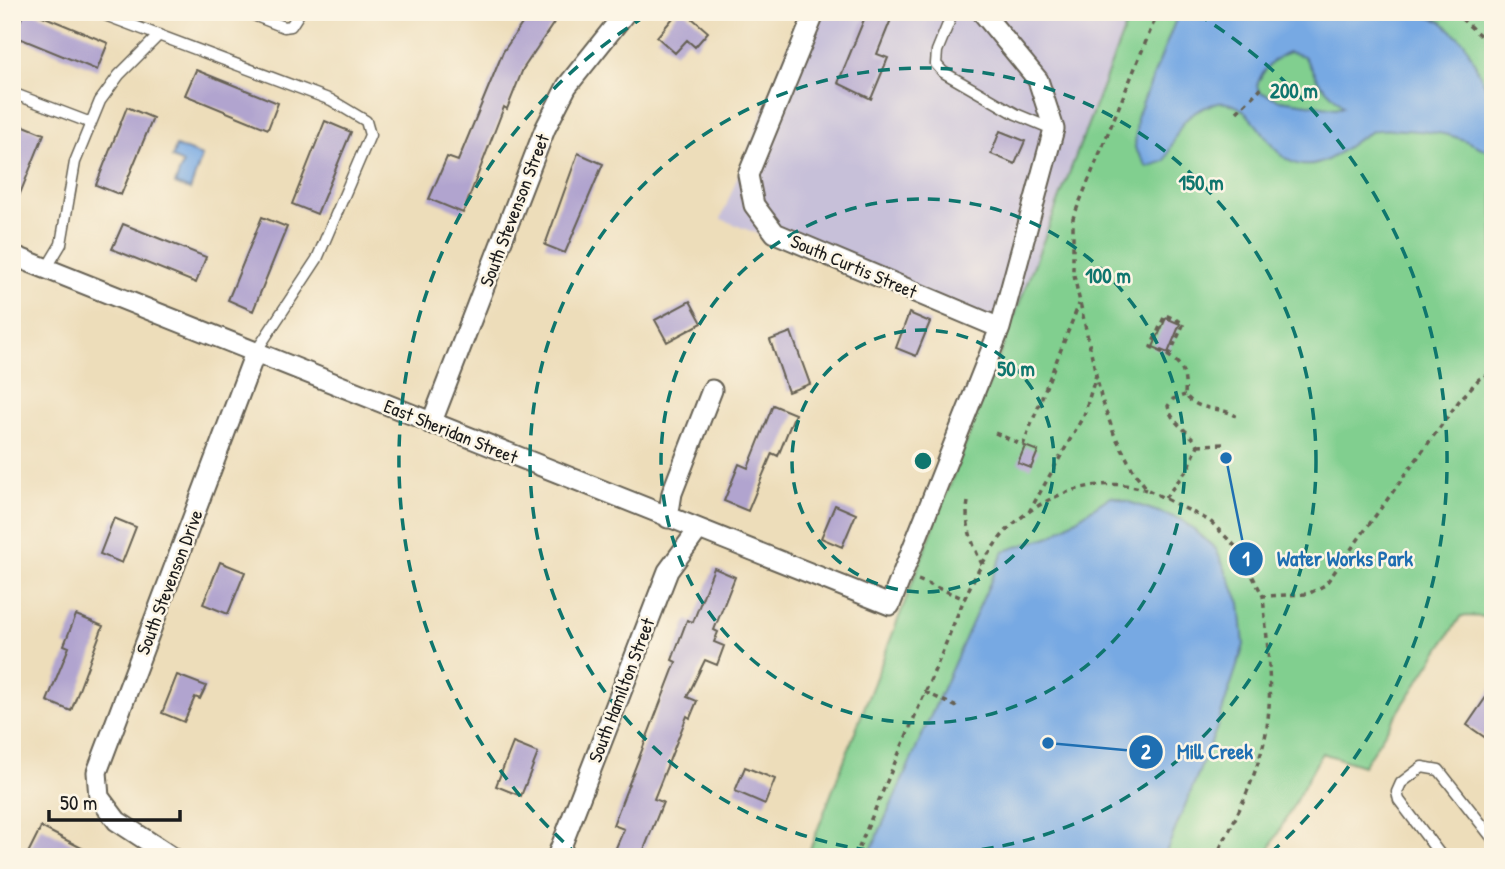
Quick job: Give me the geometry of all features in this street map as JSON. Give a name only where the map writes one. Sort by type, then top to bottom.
[{"type":"street","name":"South Stevenson Street","points":[[431,424],[545,129],[567,86],[626,12]]},
{"type":"street","name":"South Curtis Street","points":[[815,12],[748,175],[754,205],[775,233],[1000,328]]},
{"type":"street","points":[[902,574],[1000,328],[1054,129],[1038,80],[982,12]]},
{"type":"street","name":"East Sheridan Street","points":[[12,255],[890,605],[902,574]]},
{"type":"street","name":"South Stevenson Drive","points":[[172,857],[117,821],[99,797],[97,772],[255,353]]},
{"type":"street","points":[[668,518],[672,493],[712,390]]},
{"type":"street","name":"South Hamilton Street","points":[[556,857],[668,571],[698,530]]},
{"type":"lane","points":[[97,12],[331,100],[366,121],[370,135],[317,259],[255,353]]},
{"type":"lane","points":[[246,12],[284,27],[291,26],[300,12]]},
{"type":"lane","points":[[953,12],[937,51],[936,64],[943,72],[1016,114],[1054,129]]},
{"type":"lane","points":[[46,270],[61,244],[75,162],[100,101],[119,75],[159,34]]},
{"type":"lane","points":[[12,93],[91,123]]},
{"type":"lane","points":[[1442,857],[1399,800],[1396,792],[1401,783],[1422,767],[1439,770],[1493,839]]},
{"type":"path","points":[[1148,491],[1114,434],[1096,373],[1073,271],[1073,218],[1158,12]]},
{"type":"path","points":[[1454,12],[1493,47]]},
{"type":"path","points":[[1237,112],[1261,89]]},
{"type":"path","points":[[995,433],[1023,445],[1080,302]]},
{"type":"path","points":[[1169,356],[1184,323],[1165,316],[1152,348],[1177,361],[1186,377],[1185,395]]},
{"type":"path","points":[[1030,512],[1084,415],[1096,373]]},
{"type":"path","points":[[1263,596],[1308,594],[1325,585],[1459,401],[1479,379],[1493,373]]},
{"type":"path","points":[[1185,395],[1200,408],[1225,409],[1236,416]]},
{"type":"path","points":[[1185,395],[1173,399],[1168,406],[1170,417],[1192,435],[1198,445]]},
{"type":"path","points":[[1198,445],[1226,444]]},
{"type":"path","points":[[1165,498],[1189,467],[1198,445]]},
{"type":"path","points":[[855,857],[965,599],[1008,529],[1030,512],[1071,492],[1100,483],[1127,483],[1165,498],[1209,521],[1238,549],[1263,596],[1269,654],[1267,728],[1238,816],[1215,857]]},
{"type":"path","points":[[968,502],[966,512],[974,549],[983,566]]},
{"type":"path","points":[[902,574],[965,599]]},
{"type":"path","points":[[925,692],[957,707]]},
{"type":"shaded area","points":[[802,12],[1131,12],[1012,322],[975,322],[721,219]]},
{"type":"green space","points":[[1131,12],[1493,12],[1493,617],[1461,616],[1363,766],[1322,753],[1265,857],[807,857]]},
{"type":"water","points":[[1179,12],[1413,12],[1441,21],[1465,43],[1488,91],[1493,94],[1493,153],[1448,135],[1410,130],[1379,130],[1364,135],[1321,163],[1302,165],[1289,161],[1278,152],[1250,117],[1240,108],[1228,103],[1214,104],[1194,113],[1177,132],[1165,161],[1147,167],[1135,148],[1137,117]],"holes":[[[1289,52],[1304,56],[1319,82],[1343,106],[1336,108],[1280,100],[1260,92],[1257,86],[1259,80],[1274,61]]]},
{"type":"water","points":[[176,146],[202,156],[190,190],[175,184],[183,163],[172,158]]},
{"type":"water","points":[[1111,496],[1182,520],[1216,549],[1240,603],[1244,645],[1216,730],[1164,857],[868,857],[1004,551],[1051,536]]},
{"type":"building","points":[[24,12],[33,12],[108,43],[97,70],[14,36]]},
{"type":"building","points":[[530,12],[561,12],[523,69],[507,109],[504,107],[463,213],[429,199],[447,157],[458,161],[503,52]]},
{"type":"building","points":[[678,12],[685,12],[708,32],[695,47],[687,40],[675,53],[657,37]]},
{"type":"building","points":[[867,12],[894,12],[877,54],[888,58],[871,99],[838,83]]},
{"type":"building","points":[[196,70],[278,103],[268,129],[185,95]]},
{"type":"building","points":[[127,107],[153,118],[121,195],[96,185]]},
{"type":"building","points":[[12,121],[44,134],[13,211],[12,211]]},
{"type":"building","points":[[325,121],[351,132],[317,214],[292,204]]},
{"type":"building","points":[[1000,131],[1025,141],[1015,164],[991,154]]},
{"type":"building","points":[[578,153],[603,164],[565,253],[545,245]]},
{"type":"building","points":[[262,217],[287,227],[253,311],[228,300]]},
{"type":"building","points":[[123,224],[206,257],[196,283],[112,249]]},
{"type":"building","points":[[690,301],[702,323],[667,342],[655,320]]},
{"type":"building","points":[[909,313],[930,322],[916,356],[896,348]]},
{"type":"building","points":[[1166,318],[1180,324],[1168,353],[1153,347]]},
{"type":"building","points":[[791,332],[810,384],[788,392],[770,340]]},
{"type":"building","points":[[773,405],[795,414],[778,456],[772,453],[748,511],[724,501],[739,464],[748,468]]},
{"type":"building","points":[[1025,446],[1038,451],[1031,468],[1018,463]]},
{"type":"building","points":[[835,505],[856,514],[842,547],[821,538]]},
{"type":"building","points":[[114,518],[136,527],[122,563],[100,554]]},
{"type":"building","points":[[220,562],[245,572],[228,614],[203,604]]},
{"type":"building","points":[[714,568],[735,577],[714,630],[718,632],[714,642],[724,646],[717,665],[705,660],[687,697],[697,701],[690,718],[687,716],[654,799],[663,802],[641,857],[612,857],[624,829],[613,825],[676,662],[672,660],[687,620],[693,622]]},
{"type":"building","points":[[76,615],[103,626],[71,711],[47,701],[69,647],[64,645]]},
{"type":"building","points":[[177,675],[206,686],[200,699],[195,697],[184,722],[162,713]]},
{"type":"building","points":[[1493,687],[1493,743],[1467,725]]},
{"type":"building","points":[[513,743],[538,753],[521,796],[496,786]]},
{"type":"building","points":[[745,767],[775,779],[765,804],[735,791]]},
{"type":"building","points":[[41,827],[99,857],[26,857]]},
{"type":"waterway","points":[[1489,12],[1493,16]]},
{"type":"place","name":"Water Works Park","points":[[1226,458]]},
{"type":"place","name":"Mill Creek","points":[[1048,743]]}]
